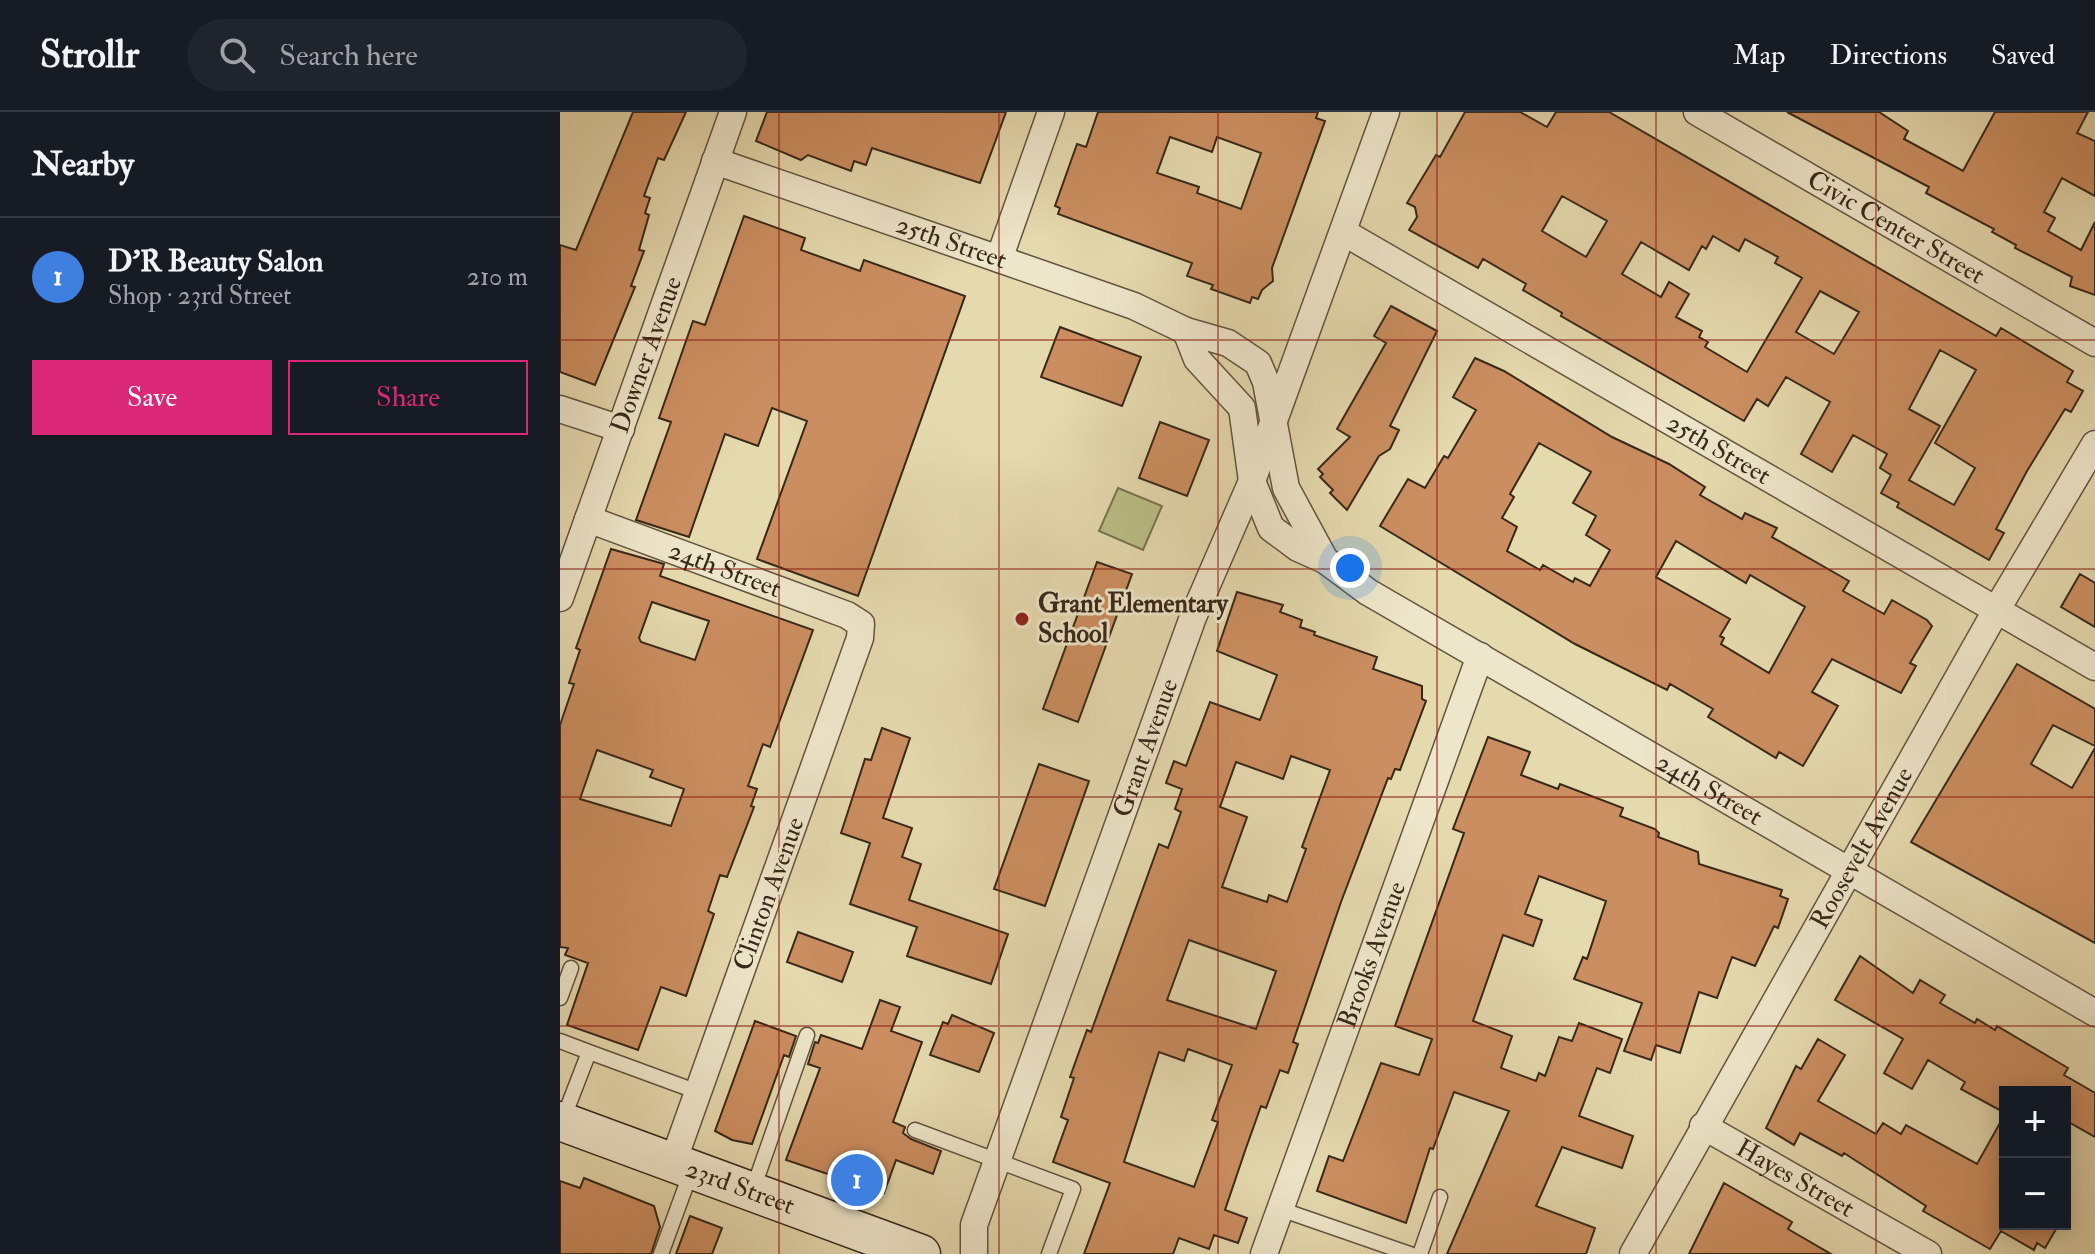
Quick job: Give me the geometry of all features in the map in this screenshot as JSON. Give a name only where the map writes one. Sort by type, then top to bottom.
[{"type":"main road","name":"23rd Street","points":[[561,1121],[921,1254]]},
{"type":"street","name":"Downer Avenue","points":[[560,598],[733,112]]},
{"type":"street","points":[[999,259],[1051,112]]},
{"type":"street","name":"Grant Avenue","points":[[974,1254],[974,1225],[1193,617],[1252,481],[1386,112]]},
{"type":"street","name":"Civic Center Street","points":[[1697,112],[2095,343]]},
{"type":"street","name":"25th Street","points":[[715,161],[1134,306],[1186,331],[1228,343],[1258,363],[1274,421]]},
{"type":"street","name":"25th Street","points":[[1343,232],[2095,667]]},
{"type":"street","points":[[1186,331],[1197,359],[1242,408],[1252,481]]},
{"type":"street","points":[[560,409],[621,429]]},
{"type":"street","name":"24th Street","points":[[1274,421],[1286,488],[1325,560]]},
{"type":"street","name":"Roosevelt Avenue","points":[[1633,1254],[1997,609],[2095,444]]},
{"type":"street","name":"24th Street","points":[[1252,481],[1271,528],[1298,548],[1325,560],[1368,592],[2095,1013]]},
{"type":"street","name":"24th Street","points":[[588,519],[847,615],[861,624]]},
{"type":"street","name":"Clinton Avenue","points":[[682,1166],[698,1092],[860,638],[861,624]]},
{"type":"street","name":"Brooks Avenue","points":[[1264,1254],[1480,656]]},
{"type":"street","name":"Hayes Street","points":[[1703,1126],[1928,1254]]},
{"type":"lane","points":[[560,998],[571,968]]},
{"type":"lane","points":[[752,1192],[807,1035]]},
{"type":"lane","points":[[560,1041],[698,1092]]},
{"type":"lane","points":[[561,1121],[589,1052]]},
{"type":"lane","points":[[915,1130],[1073,1189],[1049,1254]]},
{"type":"lane","points":[[661,1254],[682,1166]]},
{"type":"lane","points":[[1420,1254],[1440,1197]]},
{"type":"lane","points":[[1280,1209],[1410,1254]]},
{"type":"green space","points":[[1118,488],[1162,506],[1143,550],[1099,531]]},
{"type":"building","points":[[633,112],[686,112],[664,160],[658,158],[644,196],[650,198],[645,213],[649,215],[639,250],[644,251],[631,286],[635,287],[595,385],[560,372],[560,245],[576,250]]},
{"type":"building","points":[[767,112],[1006,112],[980,183],[872,148],[866,165],[854,161],[851,171],[808,155],[801,160],[756,141]]},
{"type":"building","points":[[1098,112],[1318,112],[1316,118],[1325,121],[1272,268],[1273,281],[1262,290],[1258,299],[1252,297],[1250,303],[1211,289],[1213,285],[1187,276],[1192,263],[1058,214],[1060,208],[1055,206],[1077,144],[1086,147]],"holes":[[[1170,137],[1212,152],[1217,137],[1261,153],[1241,209],[1197,193],[1199,187],[1157,173]]]},
{"type":"building","points":[[1465,112],[1520,112],[1547,127],[1556,112],[1609,112],[1996,336],[2001,328],[2073,371],[2067,382],[2083,391],[2071,412],[2065,409],[2027,471],[1996,529],[2004,533],[1989,560],[1897,507],[1899,503],[1881,493],[1891,475],[1880,468],[1887,454],[1853,435],[1832,472],[1801,454],[1830,402],[1786,377],[1768,406],[1757,399],[1744,421],[1561,316],[1562,313],[1523,290],[1526,284],[1483,259],[1478,268],[1409,230],[1417,217],[1415,207],[1407,203],[1436,155],[1440,157]],"holes":[[[1562,196],[1607,221],[1586,257],[1542,231]],[[1713,236],[1739,251],[1745,239],[1778,257],[1775,263],[1802,278],[1747,372],[1705,347],[1708,342],[1699,337],[1702,331],[1676,317],[1689,294],[1669,282],[1661,297],[1622,274],[1641,242],[1689,270],[1702,246],[1706,249]],[[1820,291],[1859,312],[1834,354],[1796,332]],[[1940,350],[1976,370],[1935,443],[1975,468],[1954,505],[1909,480],[1940,426],[1909,409]]]},
{"type":"building","points":[[1787,112],[1879,112],[1908,131],[1904,139],[1963,171],[1995,112],[2088,112],[2077,133],[2095,141],[2095,196],[2062,178],[2044,212],[2055,218],[2048,231],[2081,250],[2095,222],[2095,295],[2070,286],[2072,277],[2015,248],[2016,245],[1992,232],[1994,229],[1926,193],[1929,187]]},
{"type":"building","points":[[744,216],[805,238],[801,250],[860,271],[864,260],[965,296],[858,596],[757,559],[807,421],[772,408],[758,446],[725,434],[689,537],[636,520],[671,422],[659,418],[693,321],[705,325]]},
{"type":"building","points":[[1391,306],[1437,331],[1390,426],[1399,430],[1390,449],[1379,456],[1347,510],[1330,493],[1333,490],[1320,477],[1323,474],[1318,469],[1350,437],[1337,429],[1386,343],[1374,336]]},
{"type":"building","points":[[1060,327],[1141,357],[1122,406],[1041,377]]},
{"type":"building","points":[[1475,358],[1504,371],[1612,437],[1669,464],[1705,487],[1700,495],[1742,519],[1745,513],[1777,528],[1772,537],[1849,581],[1843,591],[1884,614],[1892,600],[1927,620],[1932,626],[1910,663],[1916,666],[1901,693],[1832,659],[1812,692],[1838,706],[1803,766],[1779,752],[1776,758],[1708,717],[1713,709],[1670,684],[1667,690],[1575,644],[1380,526],[1408,479],[1425,488],[1444,456],[1448,458],[1476,410],[1453,397]],"holes":[[[1539,443],[1591,472],[1573,503],[1596,516],[1586,535],[1610,550],[1590,586],[1575,578],[1573,582],[1543,565],[1540,570],[1507,551],[1517,527],[1502,518],[1514,497],[1510,494]],[[1676,541],[1746,583],[1750,575],[1805,607],[1769,673],[1721,644],[1724,638],[1720,636],[1730,619],[1656,577]]]},
{"type":"building","points":[[1160,422],[1209,440],[1187,496],[1139,478]]},
{"type":"building","points":[[611,549],[664,564],[660,576],[813,630],[770,747],[763,744],[748,786],[757,789],[751,806],[754,807],[727,877],[720,875],[708,911],[714,914],[686,996],[661,987],[638,1050],[567,1025],[588,963],[565,955],[568,948],[560,947],[560,725],[574,684],[569,683],[580,650],[576,648]],"holes":[[[652,602],[709,621],[695,660],[641,642],[639,638]],[[597,750],[653,770],[650,777],[684,789],[671,826],[580,799]]]},
{"type":"building","points":[[1097,562],[1132,574],[1078,722],[1043,709]]},
{"type":"building","points":[[2080,574],[2095,583],[2095,627],[2061,607]]},
{"type":"building","points":[[1237,592],[1283,605],[1280,612],[1302,620],[1300,627],[1315,632],[1314,635],[1377,657],[1373,669],[1422,686],[1422,699],[1426,701],[1400,770],[1395,769],[1391,779],[1388,778],[1341,902],[1293,1042],[1298,1044],[1288,1073],[1280,1070],[1266,1108],[1261,1106],[1246,1148],[1225,1210],[1247,1218],[1238,1243],[1214,1235],[1209,1249],[1179,1238],[1173,1254],[1084,1254],[1110,1183],[1053,1162],[1068,1120],[1061,1117],[1074,1078],[1070,1077],[1087,1030],[1091,1032],[1159,844],[1168,848],[1181,812],[1175,809],[1182,789],[1166,783],[1174,761],[1186,766],[1210,702],[1260,720],[1277,675],[1217,651]],"holes":[[[1291,756],[1330,770],[1302,847],[1306,849],[1287,902],[1269,895],[1267,902],[1222,887],[1247,817],[1220,807],[1236,762],[1283,779]],[[1189,940],[1276,971],[1256,1029],[1167,1000]],[[1188,1049],[1232,1065],[1212,1120],[1218,1122],[1194,1187],[1124,1162],[1159,1052],[1184,1061]]]},
{"type":"building","points":[[2017,664],[2095,709],[2095,746],[2053,725],[2031,764],[2072,788],[2095,748],[2095,943],[1911,842]]},
{"type":"building","points":[[882,728],[910,738],[883,818],[912,828],[902,857],[921,864],[909,900],[1008,934],[991,984],[907,956],[917,927],[850,904],[870,843],[841,833],[865,759],[871,760]]},
{"type":"building","points":[[1488,737],[1530,752],[1521,775],[1558,789],[1560,784],[1623,808],[1620,816],[1655,829],[1658,837],[1698,852],[1699,864],[1782,890],[1780,896],[1788,899],[1778,928],[1774,926],[1755,966],[1732,957],[1717,998],[1699,992],[1680,1053],[1656,1045],[1651,1060],[1624,1051],[1642,1003],[1574,979],[1583,957],[1587,959],[1606,901],[1539,876],[1525,914],[1542,920],[1533,946],[1503,935],[1473,1021],[1512,1036],[1501,1068],[1536,1081],[1539,1073],[1545,1076],[1559,1037],[1572,1041],[1579,1023],[1622,1039],[1610,1073],[1597,1068],[1579,1116],[1633,1136],[1622,1168],[1562,1147],[1536,1206],[1595,1228],[1586,1254],[1447,1254],[1509,1111],[1454,1092],[1433,1149],[1430,1148],[1406,1223],[1317,1191],[1329,1156],[1343,1161],[1381,1063],[1419,1075],[1432,1039],[1395,1026],[1464,833],[1453,829]]},
{"type":"building","points":[[1039,764],[1089,781],[1045,906],[994,889]]},
{"type":"building","points":[[798,932],[853,952],[842,982],[787,962]]},
{"type":"building","points":[[1860,956],[1913,993],[1920,980],[1945,995],[1940,1003],[1975,1023],[1977,1019],[1995,1030],[1997,1026],[2068,1068],[2064,1075],[2095,1093],[2095,1137],[2071,1123],[2071,1086],[1999,1086],[1999,1110],[1961,1089],[1965,1082],[1928,1060],[1912,1089],[1884,1073],[1903,1039],[1835,1000]]},
{"type":"building","points":[[880,1000],[900,1007],[891,1031],[922,1042],[893,1122],[905,1127],[903,1133],[911,1139],[941,1151],[933,1174],[896,1160],[884,1193],[786,1160],[820,1068],[808,1064],[815,1042],[818,1043],[821,1035],[862,1049]]},
{"type":"building","points":[[952,1015],[994,1033],[979,1072],[930,1055],[943,1022],[948,1024]]},
{"type":"building","points":[[755,1021],[796,1036],[789,1057],[784,1055],[752,1144],[732,1140],[715,1131]]},
{"type":"building","points":[[1818,1039],[1845,1055],[1818,1101],[1876,1134],[1883,1123],[1901,1134],[1906,1125],[1977,1164],[1999,1125],[1999,1230],[2056,1230],[2045,1248],[2037,1243],[2034,1250],[2001,1231],[1990,1249],[1923,1211],[1926,1206],[1844,1153],[1842,1156],[1800,1133],[1794,1145],[1766,1128],[1796,1066],[1801,1069]]},
{"type":"building","points":[[584,1178],[654,1206],[660,1227],[651,1254],[560,1254],[560,1181],[580,1188]]},
{"type":"building","points":[[1724,1183],[1792,1222],[1788,1229],[1831,1254],[1689,1254]]},
{"type":"building","points":[[690,1216],[722,1228],[712,1254],[676,1254]]},
{"type":"place","name":"Grant Elementary School","points":[[1022,619]]},
{"type":"place","name":"D’R Beauty Salon","points":[[857,1180]]}]
